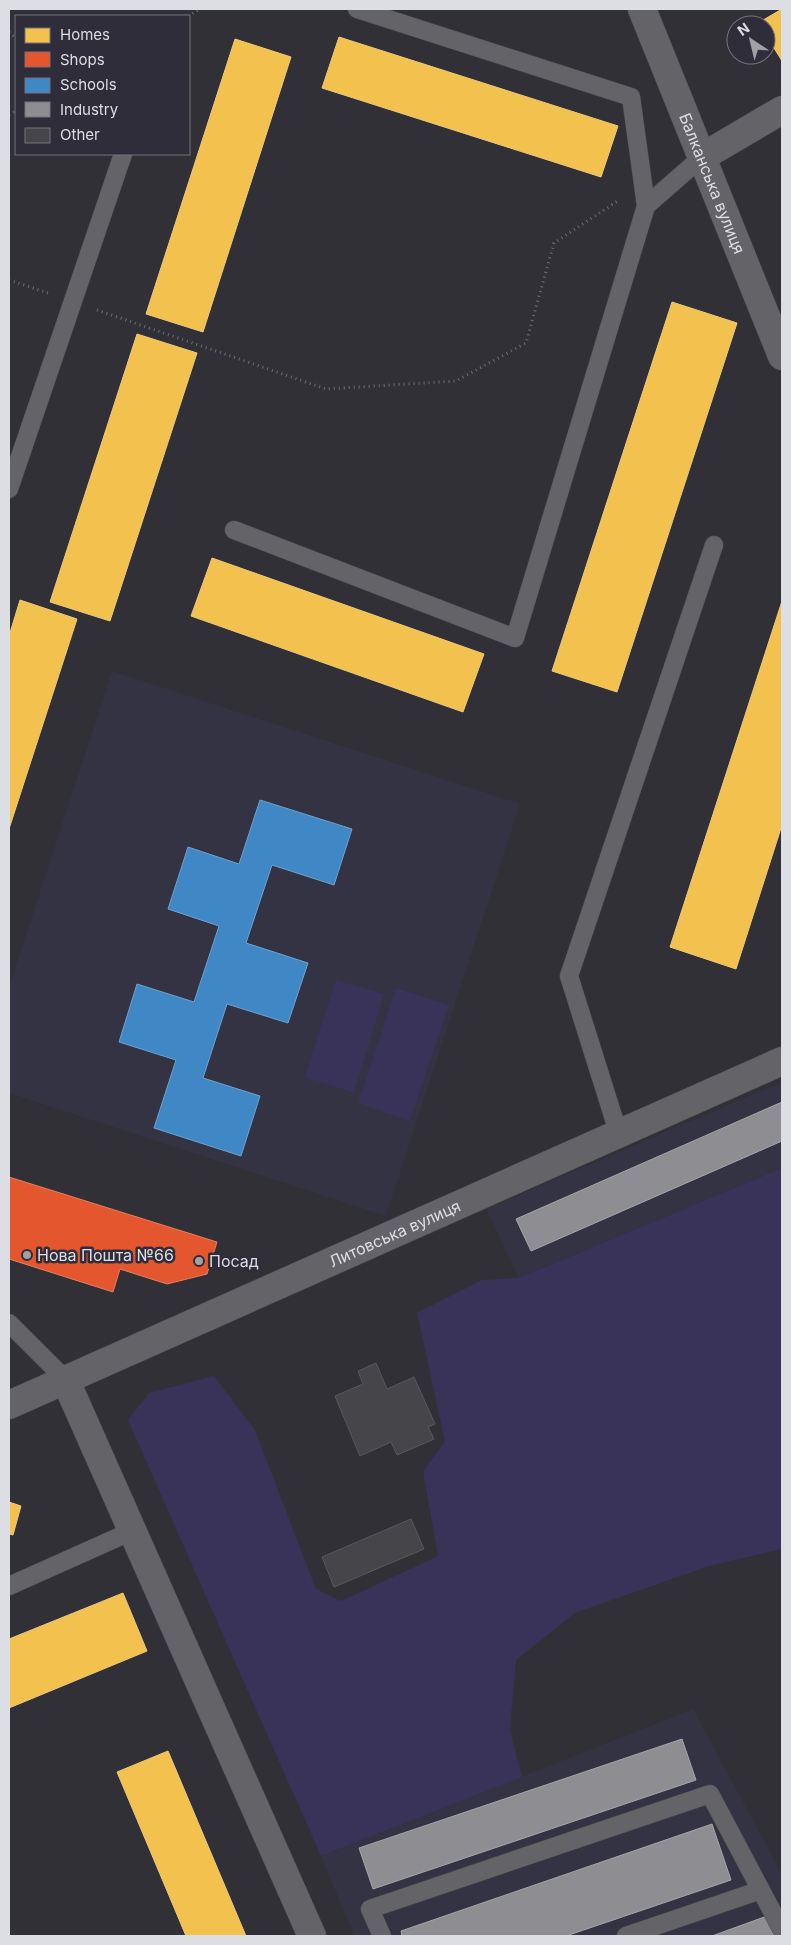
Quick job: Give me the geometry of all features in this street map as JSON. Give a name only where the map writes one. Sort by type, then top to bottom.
[{"type":"street","name":"Балканська вулиця","points":[[642,9],[782,356]]},
{"type":"street","points":[[702,156],[782,110]]},
{"type":"street","name":"Литовська вулиця","points":[[9,1405],[782,1061]]},
{"type":"street","points":[[65,1379],[312,1936]]},
{"type":"lane","points":[[234,530],[515,638],[646,206],[631,97],[357,9]]},
{"type":"lane","points":[[10,481],[123,155]]},
{"type":"lane","points":[[646,206],[702,156]]},
{"type":"lane","points":[[619,1135],[570,976],[714,545]]},
{"type":"lane","points":[[9,1323],[65,1379]]},
{"type":"lane","points":[[9,1586],[132,1532]]},
{"type":"lane","points":[[382,1936],[370,1908],[710,1794],[782,1930]]},
{"type":"lane","points":[[626,1936],[761,1890]]},
{"type":"path","points":[[190,15],[201,9]]},
{"type":"path","points":[[9,280],[326,389],[456,381],[526,343],[554,243],[643,185]]},
{"type":"shaded area","points":[[112,671],[520,804],[386,1216],[9,1093],[9,987]]},
{"type":"shaded area","points":[[336,980],[384,994],[354,1093],[305,1077]]},
{"type":"shaded area","points":[[396,988],[449,1005],[410,1121],[358,1103]]},
{"type":"shaded area","points":[[782,1082],[782,1168],[519,1278],[486,1209]]},
{"type":"shaded area","points":[[782,1168],[782,1549],[709,1566],[575,1613],[516,1660],[510,1730],[522,1777],[321,1856],[128,1420],[149,1393],[214,1376],[255,1430],[316,1589],[341,1601],[438,1556],[423,1471],[445,1442],[417,1313],[482,1280],[519,1278]]},
{"type":"shaded area","points":[[693,1709],[782,1874],[782,1936],[354,1936],[321,1856]]},
{"type":"building: Homes","points":[[782,9],[782,61],[776,51],[776,15],[772,15]]},
{"type":"building: Homes","points":[[339,37],[618,126],[601,177],[322,88]]},
{"type":"building: Homes","points":[[235,39],[291,57],[203,332],[146,314]]},
{"type":"building: Homes","points":[[672,302],[737,323],[617,692],[552,671]]},
{"type":"building: Homes","points":[[137,334],[197,353],[110,621],[50,602]]},
{"type":"building: Homes","points":[[212,558],[484,654],[463,712],[191,616]]},
{"type":"building: Homes","points":[[20,600],[77,619],[9,829],[9,636]]},
{"type":"building: Homes","points":[[782,601],[782,825],[736,969],[670,947]]},
{"type":"building: Homes","points":[[9,1502],[21,1506],[13,1535],[9,1534]]},
{"type":"building: Homes","points":[[123,1593],[147,1651],[9,1708],[9,1639]]},
{"type":"building: Homes","points":[[168,1751],[246,1936],[186,1936],[117,1772]]},
{"type":"building: Shops","points":[[9,1177],[217,1242],[207,1274],[167,1284],[120,1269],[113,1292],[9,1259]]},
{"type":"building: Schools","points":[[260,800],[352,829],[334,885],[272,865],[246,943],[308,963],[288,1023],[227,1004],[203,1078],[260,1096],[241,1156],[154,1128],[176,1060],[119,1042],[137,984],[194,1002],[219,926],[168,909],[188,847],[239,864]]},
{"type":"building: Industry","points":[[782,1102],[782,1141],[531,1251],[516,1219]]},
{"type":"building: Industry","points":[[682,1739],[696,1780],[373,1889],[359,1848]]},
{"type":"building: Industry","points":[[712,1824],[731,1880],[566,1936],[402,1936],[401,1931]]},
{"type":"building: Industry","points":[[767,1916],[774,1936],[712,1936]]},
{"type":"building: Other","points":[[376,1363],[387,1389],[414,1377],[435,1424],[428,1427],[434,1439],[397,1455],[391,1442],[360,1456],[335,1396],[363,1384],[358,1371]]},
{"type":"building: Other","points":[[411,1519],[424,1549],[334,1587],[322,1557]]},
{"type":"place","name":"Нова Пошта №66","points":[[27,1255]]},
{"type":"place","name":"Посад","points":[[199,1261]]}]
